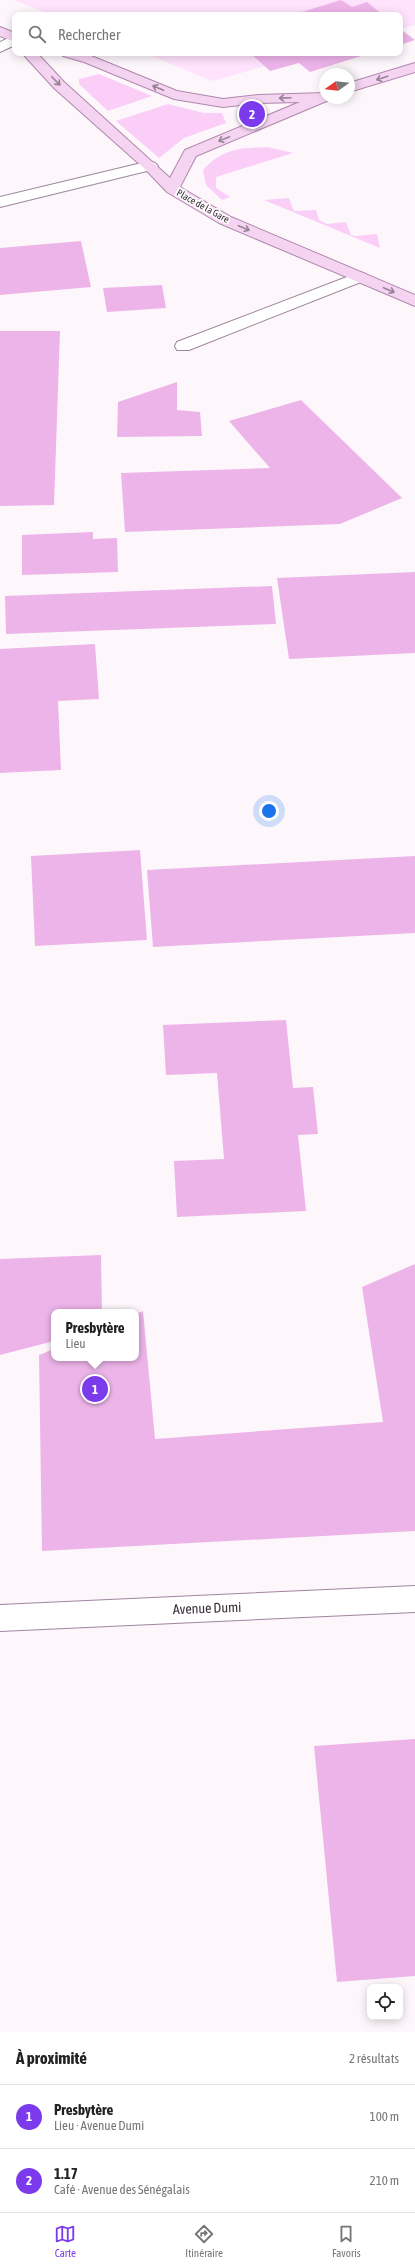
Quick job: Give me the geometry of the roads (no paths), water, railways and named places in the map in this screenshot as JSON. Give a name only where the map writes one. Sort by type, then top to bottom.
[{"type":"main road","points":[[0,31],[12,37]]},
{"type":"main road","name":"Place de la Gare","points":[[32,56],[59,85],[150,166],[172,189],[225,220],[415,301]]},
{"type":"main road","points":[[78,56],[174,95],[222,103],[258,99],[319,96]]},
{"type":"main road","points":[[355,86],[415,66]]},
{"type":"main road","points":[[172,189],[190,153],[319,99]]},
{"type":"street","points":[[0,48],[12,41]]},
{"type":"street","points":[[0,202],[150,166]]},
{"type":"street","points":[[183,346],[360,277]]},
{"type":"street","name":"Avenue Dumi","points":[[0,1618],[415,1599]]},
{"type":"place","name":"1.17","points":[[252,114]]},
{"type":"place","name":"Presbytère","points":[[95,1389]]}]
